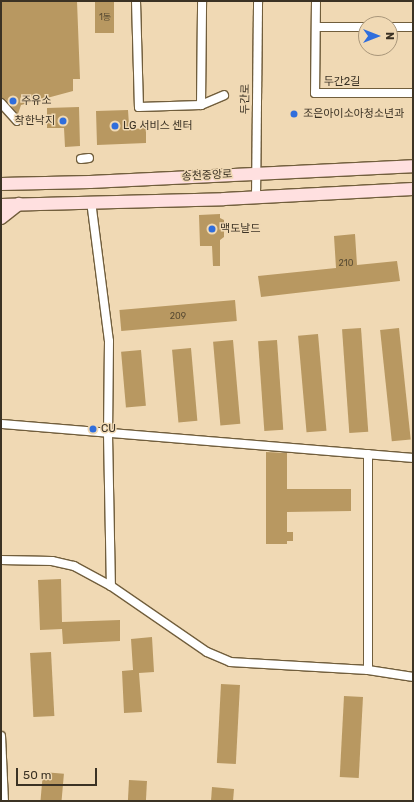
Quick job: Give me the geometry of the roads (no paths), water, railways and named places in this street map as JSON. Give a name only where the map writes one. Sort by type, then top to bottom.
[{"type":"street","points":[[136,1],[139,107],[201,105],[224,95]]},
{"type":"street","points":[[201,105],[202,1]]},
{"type":"street","name":"두간로","points":[[256,198],[258,1]]},
{"type":"street","name":"두간2길","points":[[316,1],[314,93],[413,93]]},
{"type":"street","points":[[316,27],[358,27]]},
{"type":"street","points":[[398,27],[413,27]]},
{"type":"street","points":[[1,103],[17,121]]},
{"type":"street","points":[[81,159],[89,158]]},
{"type":"street","name":"송천중앙로","points":[[1,184],[413,166]]},
{"type":"street","name":"송천중앙로","points":[[1,204],[256,198],[413,190]]},
{"type":"street","points":[[91,201],[109,341],[108,434],[111,586]]},
{"type":"street","points":[[1,218],[19,204]]},
{"type":"street","points":[[1,424],[413,458]]},
{"type":"street","points":[[368,454],[368,670]]},
{"type":"street","points":[[1,560],[52,561],[74,566],[111,586],[207,652],[230,662],[368,670],[413,677]]},
{"type":"street","points":[[1,736],[4,801]]},
{"type":"place","name":"주유소","points":[[13,101]]},
{"type":"place","name":"조은아이소아청소년과","points":[[294,114]]},
{"type":"place","name":"착한낙지","points":[[63,121]]},
{"type":"place","name":"LG 서비스 센터","points":[[115,126]]},
{"type":"place","name":"맥도날드","points":[[212,229]]},
{"type":"place","name":"CU","points":[[93,429]]}]
